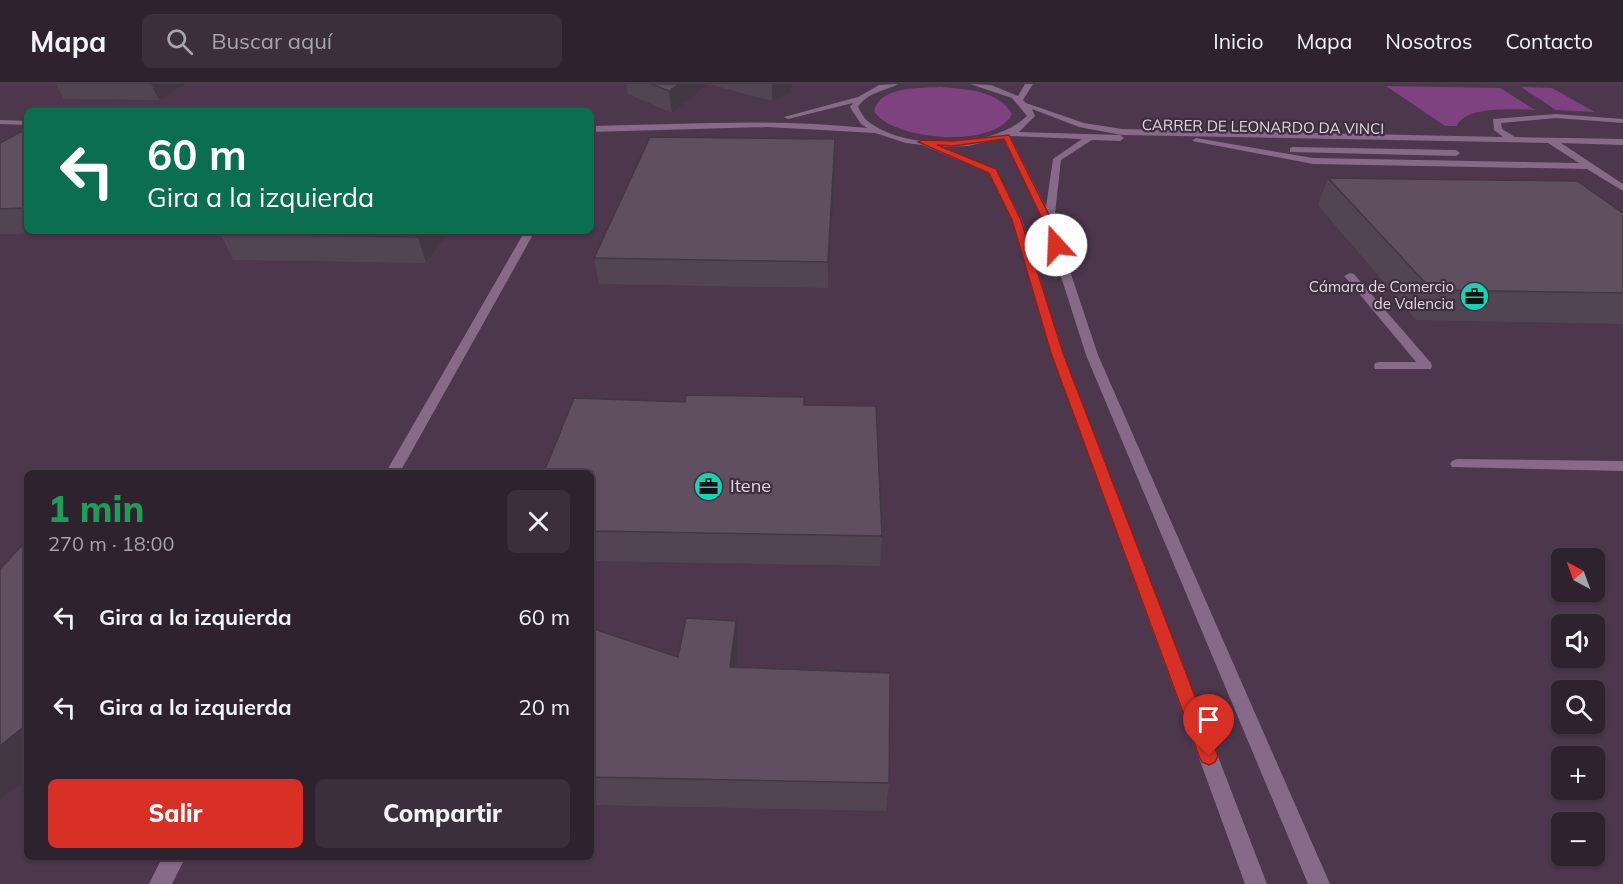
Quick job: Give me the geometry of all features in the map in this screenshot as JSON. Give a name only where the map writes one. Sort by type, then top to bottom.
[{"type":"street","points":[[756,123],[811,113],[859,99],[871,91],[894,84]]},
{"type":"street","name":"CARRER DE LEONARDO DA VINCI","points":[[974,84],[1005,92],[1023,102],[1082,124],[1122,132],[1458,136],[1513,140],[1623,142]]},
{"type":"street","points":[[1029,84],[1023,102],[1031,116],[1026,126],[1009,135],[1049,223],[1092,355],[1319,884]]},
{"type":"street","points":[[859,99],[854,107],[856,115],[879,131]]},
{"type":"street","points":[[1513,140],[1498,130],[1496,121],[1556,116],[1623,121]]},
{"type":"street","points":[[0,122],[24,123]]},
{"type":"street","points":[[0,134],[24,123]]},
{"type":"street","points":[[594,129],[756,123],[825,125],[879,131],[922,142],[993,171],[1017,220],[1057,353],[1256,884]]},
{"type":"street","name":"CARRER DE LEONARDO DA VINCI","points":[[922,142],[953,144],[1009,135],[1088,139],[1474,144],[1513,140]]},
{"type":"street","points":[[1049,223],[1057,159],[1088,139]]},
{"type":"street","points":[[1185,140],[1313,161],[1590,166]]},
{"type":"street","points":[[1551,141],[1623,188]]},
{"type":"street","points":[[1435,163],[1474,144]]},
{"type":"street","points":[[1239,148],[1456,153]]},
{"type":"street","points":[[394,470],[528,234]]},
{"type":"street","points":[[1350,276],[1426,366],[1380,366]]},
{"type":"street","points":[[1457,464],[1623,466]]},
{"type":"street","points":[[160,884],[173,860]]},
{"type":"shaded area","points":[[0,84],[1623,84],[1623,884],[0,884]]},
{"type":"shaded area","points":[[1386,86],[1500,88],[1535,110],[1503,109],[1479,112],[1469,115],[1457,126],[1445,126]]},
{"type":"shaded area","points":[[940,87],[990,95],[1006,106],[1012,114],[1002,125],[986,133],[944,137],[901,129],[884,121],[874,111],[884,97],[892,93],[912,88]]},
{"type":"shaded area","points":[[1521,87],[1552,88],[1595,112],[1556,110]]},
{"type":"building","points":[[651,84],[679,84],[669,91]]},
{"type":"building","points":[[20,132],[24,133],[24,208],[0,209],[0,143]]},
{"type":"building","points":[[650,137],[835,139],[828,262],[594,258]]},
{"type":"building","points":[[1328,178],[1577,181],[1623,213],[1623,293],[1432,290]]},
{"type":"building","points":[[221,234],[420,234],[418,237]]},
{"type":"building","points":[[686,395],[804,397],[804,405],[876,406],[882,536],[594,531],[594,470],[545,470],[574,398],[685,402]]},
{"type":"building","points":[[24,543],[24,726],[0,746],[0,569]]},
{"type":"building","points":[[686,618],[736,621],[730,667],[890,673],[889,783],[594,777],[594,629],[678,657]]},
{"type":"place","name":"Cámara de Comercio de Valencia","points":[[1475,296]]},
{"type":"place","name":"Itene","points":[[709,486]]},
{"type":"route","points":[[1056,245],[1049,223],[1006,136],[982,142],[953,144],[922,142],[993,171],[1017,220],[1057,353],[1209,756]]}]
